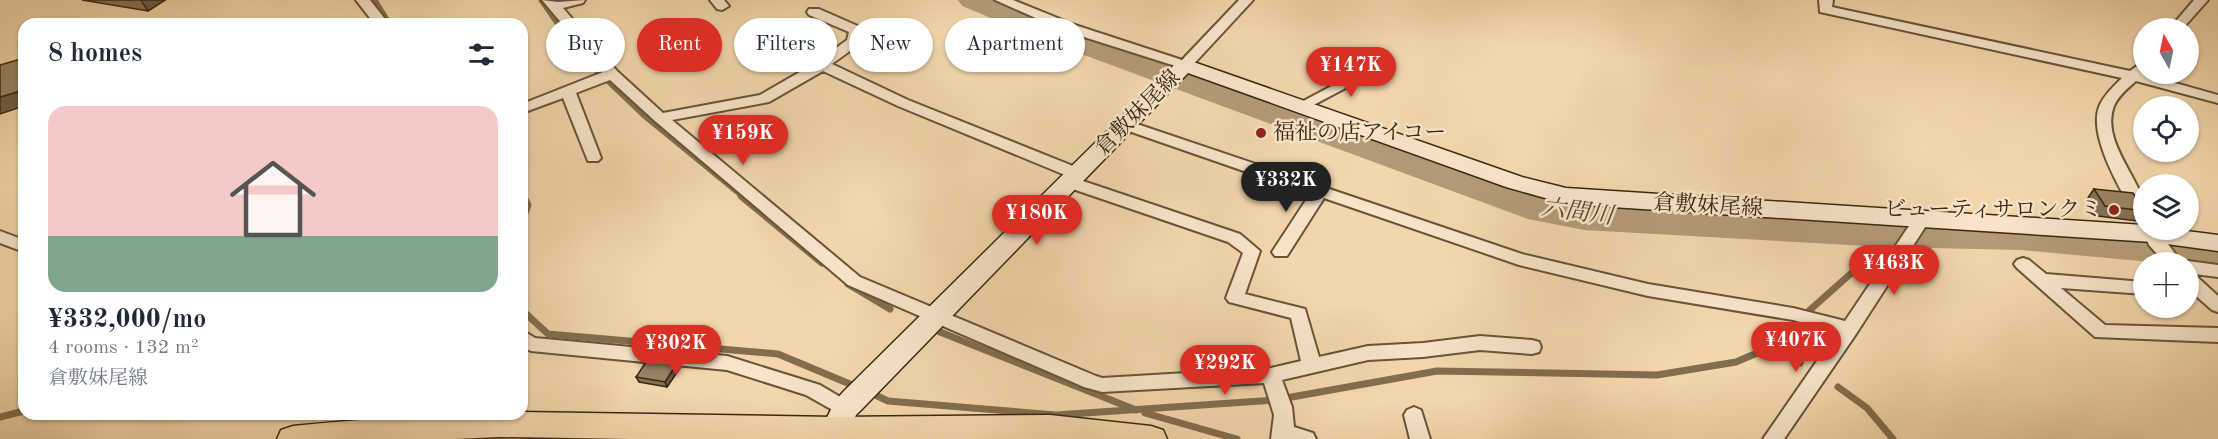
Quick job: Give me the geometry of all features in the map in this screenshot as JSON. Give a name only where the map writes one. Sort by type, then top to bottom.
[{"type":"main road","name":"倉敷妹尾線","points":[[845,413],[1178,71],[1301,106],[1514,182],[1566,196],[1596,200],[1921,221],[2133,229]]},
{"type":"main road","name":"倉敷妹尾線","points":[[2199,239],[2218,243]]},
{"type":"main road","points":[[293,439],[368,428],[845,413],[1049,434],[1150,439]]},
{"type":"street","points":[[363,0],[377,18]]},
{"type":"street","points":[[578,0],[552,4],[605,77],[660,118],[854,281],[1090,382],[1102,385],[1272,379],[1312,366],[1368,353],[1423,350],[1480,342],[1532,347]]},
{"type":"street","points":[[1002,0],[1178,71],[1246,0]]},
{"type":"street","points":[[1826,0],[1826,9],[2133,70]]},
{"type":"street","points":[[2185,18],[2201,0]]},
{"type":"street","points":[[814,12],[828,18]]},
{"type":"street","points":[[837,22],[855,30],[856,36],[853,42],[837,54]]},
{"type":"street","points":[[1301,106],[1386,61]]},
{"type":"street","points":[[660,118],[764,99],[810,72]]},
{"type":"street","points":[[837,72],[1074,178],[1234,238],[1252,251],[1236,298],[1299,314],[1312,366]]},
{"type":"street","points":[[2133,76],[2107,105],[2103,122],[2108,142],[2133,194]]},
{"type":"street","points":[[528,107],[605,77]]},
{"type":"street","points":[[2175,84],[2218,99]]},
{"type":"street","points":[[568,91],[593,158]]},
{"type":"street","points":[[1125,125],[1519,259],[1648,290],[1793,314],[1850,329]]},
{"type":"street","points":[[1281,252],[1320,191]]},
{"type":"street","points":[[1773,439],[1850,329],[1921,221]]},
{"type":"street","points":[[0,237],[18,244]]},
{"type":"street","points":[[2023,264],[2102,332],[2218,335]]},
{"type":"street","points":[[2199,268],[2218,271]]},
{"type":"street","points":[[2042,280],[2133,287]]},
{"type":"street","points":[[2199,294],[2218,306]]},
{"type":"street","points":[[528,342],[531,344],[640,352],[727,363],[813,390],[845,413]]},
{"type":"street","points":[[1272,379],[1282,404],[1283,435],[1306,439]]},
{"type":"street","points":[[1414,415],[1420,439]]},
{"type":"building","points":[[18,60],[18,92],[0,97],[0,65]]},
{"type":"building","points":[[2094,189],[2133,193],[2133,210],[2105,206]]},
{"type":"building","points":[[648,359],[678,362],[665,382],[636,377]]},
{"type":"waterway","points":[[375,0],[386,18]]},
{"type":"waterway","points":[[541,0],[577,52],[643,115],[743,197]]},
{"type":"waterway","name":"六間川","points":[[973,0],[1060,35],[1528,207],[1584,218],[1884,234],[2021,237],[2218,256]]},
{"type":"waterway","points":[[741,196],[822,263]]},
{"type":"waterway","points":[[1775,345],[1785,341],[1795,325],[1865,261],[1884,234]]},
{"type":"waterway","points":[[848,284],[890,309]]},
{"type":"waterway","points":[[528,316],[548,334],[778,354],[857,387]]},
{"type":"waterway","points":[[940,332],[1135,410]]},
{"type":"waterway","points":[[1135,410],[1275,400],[1437,371],[1657,375],[1736,362],[1775,345]]},
{"type":"waterway","points":[[1775,345],[1800,363]]},
{"type":"waterway","points":[[1838,387],[1867,408],[1893,439]]},
{"type":"waterway","points":[[869,392],[888,401],[1056,415],[1135,410]]},
{"type":"waterway","points":[[0,417],[18,412]]},
{"type":"waterway","points":[[1145,413],[1237,439]]},
{"type":"place","name":"福祉の店アイコー","points":[[1261,133]]},
{"type":"place","name":"ビューティサロンクミ","points":[[2114,210]]}]
